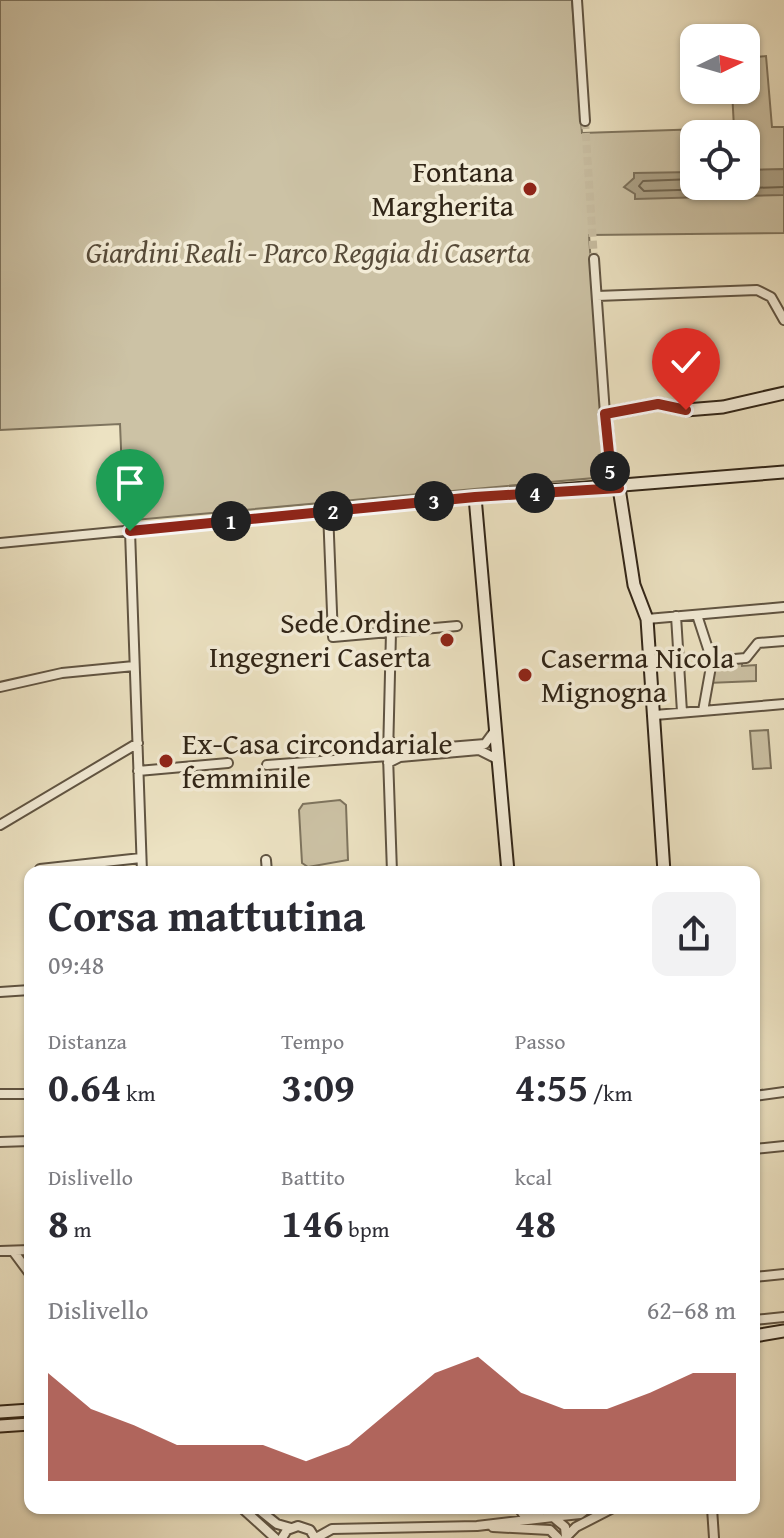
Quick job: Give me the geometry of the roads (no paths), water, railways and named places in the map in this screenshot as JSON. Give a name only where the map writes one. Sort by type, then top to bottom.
[{"type":"street","points":[[577,0],[585,121]]},
{"type":"street","points":[[594,259],[611,473],[619,488],[634,585],[647,619],[664,866]]},
{"type":"street","points":[[597,296],[757,290],[771,297],[784,320]]},
{"type":"street","points":[[605,414],[658,404],[686,410],[723,407],[784,393]]},
{"type":"street","points":[[0,543],[475,497],[619,488],[784,472]]},
{"type":"street","points":[[475,497],[508,866]]},
{"type":"street","points":[[328,511],[333,637],[457,626]]},
{"type":"street","points":[[130,531],[142,866]]},
{"type":"street","points":[[647,619],[784,607]]},
{"type":"street","points":[[697,615],[712,661],[703,711]]},
{"type":"street","points":[[676,616],[682,712]]},
{"type":"street","points":[[391,632],[388,760],[392,866]]},
{"type":"street","points":[[712,661],[746,658],[758,643],[784,641]]},
{"type":"street","points":[[0,687],[62,673],[134,666]]},
{"type":"street","points":[[655,715],[784,704]]},
{"type":"street","points":[[388,738],[393,748],[400,751],[485,744],[497,728]]},
{"type":"street","points":[[0,825],[138,743]]},
{"type":"street","points":[[267,765],[388,760],[479,750],[500,760]]},
{"type":"street","points":[[138,771],[228,763]]},
{"type":"street","points":[[68,866],[141,858]]},
{"type":"street","points":[[266,860],[266,866]]},
{"type":"street","points":[[0,992],[24,990]]},
{"type":"street","points":[[760,1095],[784,1092]]},
{"type":"street","points":[[0,1094],[24,1094]]},
{"type":"street","points":[[0,1142],[24,1141]]},
{"type":"street","points":[[760,1148],[784,1146]]},
{"type":"street","points":[[0,1251],[24,1250]]},
{"type":"street","points":[[13,1251],[24,1266]]},
{"type":"street","points":[[760,1276],[784,1274]]},
{"type":"street","points":[[760,1319],[784,1317]]},
{"type":"street","points":[[760,1335],[784,1331]]},
{"type":"street","points":[[0,1412],[24,1410]]},
{"type":"street","points":[[0,1426],[24,1424]]},
{"type":"street","points":[[249,1514],[275,1538]]},
{"type":"street","points":[[264,1514],[277,1524],[291,1528],[305,1527],[315,1538],[332,1529],[477,1526],[544,1529],[558,1538]]},
{"type":"street","points":[[526,1514],[553,1517],[565,1527],[566,1538]]},
{"type":"street","points":[[477,1526],[580,1514]]},
{"type":"street","points":[[566,1538],[576,1527],[601,1514]]},
{"type":"street","points":[[708,1514],[713,1527]]},
{"type":"street","points":[[712,1514],[714,1538]]},
{"type":"street","points":[[282,1538],[291,1528]]},
{"type":"water","points":[[784,169],[784,195],[760,196],[760,170]]},
{"type":"water","points":[[680,172],[680,198],[635,199],[635,194],[624,187],[634,178],[634,173]]},
{"type":"tunnel","points":[[585,121],[594,259]]},
{"type":"place","name":"Fontana Margherita","points":[[530,189]]},
{"type":"place","name":"Sede Ordine Ingegneri Caserta","points":[[447,640]]},
{"type":"place","name":"Caserma Nicola Mignogna","points":[[525,675]]},
{"type":"place","name":"Ex-Casa circondariale femminile","points":[[166,761]]},
{"type":"park label","name":"Giardini Reali - Parco Reggia di Caserta","points":[[308,253]]}]
